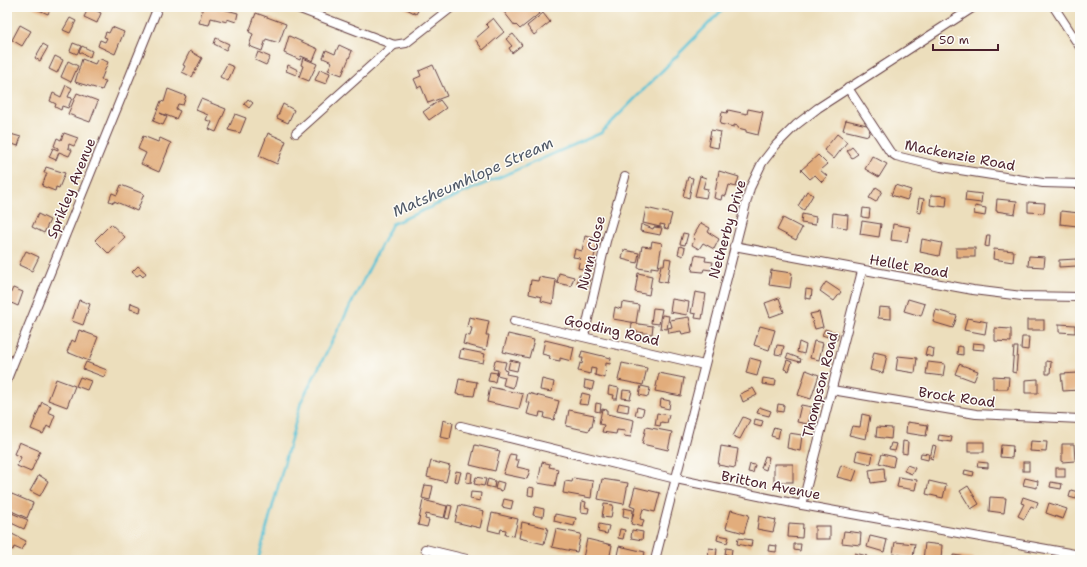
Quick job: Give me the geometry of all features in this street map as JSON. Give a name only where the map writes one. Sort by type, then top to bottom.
[{"type":"street","name":"Sprikley Avenue","points":[[7,379],[158,7]]},
{"type":"street","points":[[295,7],[394,45],[406,43],[452,7]]},
{"type":"street","name":"Netherby Drive","points":[[655,560],[734,246],[750,188],[762,163],[776,145],[796,125],[848,88],[974,7]]},
{"type":"street","points":[[1054,7],[1080,47]]},
{"type":"street","points":[[296,133],[394,45]]},
{"type":"street","name":"Mackenzie Road","points":[[848,88],[890,152],[896,156],[941,167],[1043,183],[1080,184]]},
{"type":"street","name":"Nunn Close","points":[[584,336],[606,241],[624,177]]},
{"type":"street","name":"Hellet Road","points":[[734,246],[862,271],[973,290],[1022,296],[1080,297]]},
{"type":"street","name":"Thompson Road","points":[[802,505],[862,271]]},
{"type":"street","name":"Gooding Road","points":[[514,321],[704,364]]},
{"type":"street","name":"Brock Road","points":[[832,390],[976,414],[1080,419]]},
{"type":"street","name":"Britton Avenue","points":[[461,426],[676,479],[802,505],[1080,555]]},
{"type":"street","points":[[425,549],[471,560]]},
{"type":"building","points":[[32,7],[51,7],[48,14]]},
{"type":"building","points":[[89,7],[101,13],[97,23],[84,17]]},
{"type":"building","points":[[203,7],[215,7],[238,13],[236,22],[227,19],[227,22],[211,18],[209,25],[199,23]]},
{"type":"building","points":[[403,7],[420,7],[416,14]]},
{"type":"building","points":[[512,7],[515,11],[519,7],[535,7],[540,13],[520,29],[516,25],[515,26],[501,8]]},
{"type":"building","points":[[256,13],[286,24],[279,43],[266,39],[262,51],[249,46],[253,34],[249,32]]},
{"type":"building","points":[[543,13],[550,22],[534,35],[527,26]]},
{"type":"building","points":[[70,18],[76,21],[70,33],[63,30]]},
{"type":"building","points":[[493,18],[504,32],[483,50],[475,39],[489,27],[486,24]]},
{"type":"building","points":[[20,25],[31,31],[22,46],[12,40]]},
{"type":"building","points":[[112,27],[124,32],[115,54],[98,46],[100,40],[105,42],[107,38],[104,37],[106,32],[109,33]]},
{"type":"building","points":[[513,34],[522,45],[512,53],[509,48],[512,46],[506,39]]},
{"type":"building","points":[[289,36],[318,49],[313,61],[301,56],[300,60],[284,53]]},
{"type":"building","points":[[216,38],[229,44],[226,50],[214,44]]},
{"type":"building","points":[[73,43],[81,46],[77,54],[70,51]]},
{"type":"building","points":[[43,44],[48,47],[40,61],[35,58]]},
{"type":"building","points":[[339,45],[352,51],[342,75],[328,70],[332,62],[323,58],[326,50],[335,54]]},
{"type":"building","points":[[82,46],[92,51],[90,57],[79,52]]},
{"type":"building","points":[[190,51],[202,58],[192,77],[182,72],[185,66],[183,65]]},
{"type":"building","points":[[258,52],[270,57],[266,65],[255,60]]},
{"type":"building","points":[[55,56],[63,60],[57,73],[49,69]]},
{"type":"building","points":[[98,58],[108,62],[101,80],[106,81],[102,90],[75,82],[82,59],[95,64]]},
{"type":"building","points":[[303,58],[317,64],[309,81],[299,77],[303,66],[301,65]]},
{"type":"building","points":[[68,61],[78,66],[71,82],[61,77]]},
{"type":"building","points":[[227,64],[234,67],[228,81],[220,77]]},
{"type":"building","points":[[288,65],[298,70],[296,75],[286,71]]},
{"type":"building","points":[[433,65],[447,96],[428,103],[421,86],[418,88],[414,79],[421,76],[419,71]]},
{"type":"building","points":[[320,69],[330,73],[326,84],[315,80]]},
{"type":"building","points":[[66,85],[72,88],[68,97],[72,98],[68,108],[62,106],[61,110],[55,107],[56,104],[50,101],[53,93],[61,97]]},
{"type":"building","points":[[168,89],[186,96],[183,105],[178,104],[176,109],[180,111],[176,119],[160,113],[167,117],[163,125],[153,121],[161,101],[164,102]]},
{"type":"building","points":[[77,93],[98,101],[90,122],[68,114]]},
{"type":"building","points":[[201,99],[226,109],[216,132],[209,129],[212,122],[206,120],[208,115],[196,110]]},
{"type":"building","points":[[248,99],[253,103],[249,108],[244,104]]},
{"type":"building","points":[[440,100],[446,108],[429,120],[423,112]]},
{"type":"building","points":[[283,104],[294,110],[288,123],[277,118]]},
{"type":"building","points":[[748,109],[763,112],[758,135],[746,132],[746,130],[738,128],[738,126],[734,125],[734,127],[720,124],[722,112],[727,113],[728,110],[747,114]]},
{"type":"building","points":[[235,114],[246,118],[240,133],[228,130]]},
{"type":"building","points":[[846,120],[871,126],[868,136],[843,130]]},
{"type":"building","points":[[711,130],[721,132],[718,148],[708,146]]},
{"type":"building","points":[[7,133],[21,137],[18,146],[7,142]]},
{"type":"building","points":[[64,133],[78,138],[74,146],[69,144],[68,148],[72,150],[69,156],[59,152],[56,160],[49,157],[53,148],[58,150],[58,148],[54,146],[57,138],[61,140]]},
{"type":"building","points":[[268,133],[286,141],[277,164],[259,156]]},
{"type":"building","points":[[837,134],[847,142],[834,159],[824,150]]},
{"type":"building","points":[[143,136],[158,142],[160,138],[171,143],[159,172],[141,164],[146,153],[138,149]]},
{"type":"building","points":[[852,147],[858,154],[852,158],[847,151]]},
{"type":"building","points":[[818,155],[827,164],[820,170],[827,176],[822,182],[815,175],[810,179],[801,170]]},
{"type":"building","points":[[872,156],[887,164],[879,177],[865,169]]},
{"type":"building","points":[[46,167],[65,173],[59,188],[56,187],[55,191],[42,186],[47,173],[44,173]]},
{"type":"building","points":[[719,171],[739,177],[736,187],[729,185],[726,196],[722,195],[721,200],[714,198]]},
{"type":"building","points":[[700,176],[706,178],[703,188],[708,189],[706,198],[695,196]]},
{"type":"building","points":[[688,177],[693,178],[689,198],[683,196]]},
{"type":"building","points":[[121,185],[144,194],[137,211],[114,201],[114,203],[109,201],[112,193],[117,195]]},
{"type":"building","points":[[895,185],[911,190],[907,200],[891,195]]},
{"type":"building","points":[[876,187],[882,191],[876,202],[869,198]]},
{"type":"building","points":[[807,191],[813,195],[804,210],[798,206]]},
{"type":"building","points":[[966,192],[982,194],[981,203],[965,201]]},
{"type":"building","points":[[931,195],[947,196],[946,207],[930,205]]},
{"type":"building","points":[[919,198],[924,199],[921,213],[917,212]]},
{"type":"building","points":[[997,199],[1017,201],[1015,214],[996,211]]},
{"type":"building","points":[[1028,202],[1045,203],[1044,213],[1028,212]]},
{"type":"building","points":[[975,206],[986,208],[985,216],[974,214]]},
{"type":"building","points":[[646,208],[672,214],[668,229],[664,228],[665,225],[660,224],[660,227],[643,223]]},
{"type":"building","points":[[863,208],[870,209],[869,218],[862,217]]},
{"type":"building","points":[[1061,211],[1079,213],[1077,226],[1060,224]]},
{"type":"building","points":[[833,213],[848,215],[847,228],[832,226]]},
{"type":"building","points":[[38,214],[50,220],[44,233],[32,227]]},
{"type":"building","points":[[802,214],[816,217],[815,225],[801,223]]},
{"type":"building","points":[[783,218],[802,228],[796,240],[777,230]]},
{"type":"building","points":[[862,221],[881,224],[879,237],[860,234]]},
{"type":"building","points":[[701,223],[710,228],[708,232],[719,239],[714,249],[703,243],[699,249],[692,245],[695,239],[693,237]]},
{"type":"building","points":[[111,224],[125,237],[109,254],[95,240]]},
{"type":"building","points":[[641,224],[653,229],[654,227],[662,228],[660,235],[640,231]]},
{"type":"building","points":[[893,224],[910,227],[907,242],[891,240]]},
{"type":"building","points":[[683,233],[688,234],[685,245],[680,244]]},
{"type":"building","points":[[987,235],[990,235],[989,247],[985,246]]},
{"type":"building","points":[[585,236],[598,239],[591,271],[578,268],[580,258],[573,257],[575,249],[582,251]]},
{"type":"building","points":[[922,239],[942,243],[939,256],[920,252]]},
{"type":"building","points":[[652,241],[662,243],[658,268],[651,267],[651,270],[638,268],[642,246],[651,247]]},
{"type":"building","points":[[680,246],[685,248],[683,256],[678,254]]},
{"type":"building","points":[[956,248],[975,248],[975,257],[956,257]]},
{"type":"building","points":[[994,249],[1014,251],[1013,262],[993,259]]},
{"type":"building","points":[[624,250],[639,253],[637,263],[622,259]]},
{"type":"building","points":[[26,251],[39,257],[32,271],[19,265]]},
{"type":"building","points":[[695,255],[706,257],[705,261],[713,262],[711,270],[704,269],[703,272],[692,271]]},
{"type":"building","points":[[1029,256],[1045,257],[1044,267],[1028,266]]},
{"type":"building","points":[[665,258],[671,259],[667,283],[658,281],[661,265],[664,265]]},
{"type":"building","points":[[1076,259],[1077,266],[1059,267],[1059,260]]},
{"type":"building","points":[[138,266],[146,273],[143,277],[140,274],[137,276],[132,272]]},
{"type":"building","points":[[771,270],[792,273],[790,288],[769,285]]},
{"type":"building","points":[[559,273],[574,277],[571,286],[557,283]]},
{"type":"building","points":[[638,273],[652,276],[649,295],[635,292]]},
{"type":"building","points":[[579,275],[590,278],[588,286],[577,283]]},
{"type":"building","points":[[539,277],[556,280],[553,304],[541,301],[542,297],[529,294],[531,280],[538,281]]},
{"type":"building","points":[[826,282],[841,292],[834,301],[820,291]]},
{"type":"building","points":[[13,288],[23,292],[18,306],[7,301]]},
{"type":"building","points":[[806,289],[812,290],[811,299],[805,298]]},
{"type":"building","points":[[695,292],[706,294],[702,319],[695,318],[696,314],[691,313]]},
{"type":"building","points":[[779,298],[784,312],[770,317],[765,303]]},
{"type":"building","points":[[672,299],[689,302],[687,315],[670,312]]},
{"type":"building","points":[[908,299],[925,304],[921,316],[904,311]]},
{"type":"building","points":[[79,300],[90,304],[83,325],[72,321]]},
{"type":"building","points":[[622,302],[639,305],[636,323],[613,319],[615,307],[621,309]]},
{"type":"building","points":[[131,303],[141,307],[140,312],[130,309]]},
{"type":"building","points":[[879,307],[891,308],[891,319],[878,318]]},
{"type":"building","points":[[653,308],[662,309],[659,324],[651,323]]},
{"type":"building","points":[[936,310],[957,316],[953,328],[933,322]]},
{"type":"building","points":[[819,312],[823,327],[815,329],[810,314]]},
{"type":"building","points":[[662,315],[669,316],[667,329],[660,328]]},
{"type":"building","points":[[469,317],[489,321],[486,335],[489,335],[486,350],[463,344],[465,335],[470,336],[472,328],[467,327]]},
{"type":"building","points":[[689,317],[692,332],[682,334],[681,331],[669,333],[668,328],[672,327],[670,320]]},
{"type":"building","points":[[967,318],[987,322],[985,334],[964,330]]},
{"type":"building","points":[[1027,320],[1044,320],[1044,330],[1027,330]]},
{"type":"building","points":[[632,323],[653,326],[652,334],[631,331]]},
{"type":"building","points":[[1059,324],[1075,325],[1075,333],[1059,332]]},
{"type":"building","points":[[760,326],[775,330],[769,350],[754,345]]},
{"type":"building","points":[[995,328],[1011,329],[1011,342],[995,341]]},
{"type":"building","points":[[825,329],[839,334],[837,340],[822,335]]},
{"type":"building","points":[[79,330],[98,337],[89,361],[67,352],[72,340],[75,342]]},
{"type":"building","points":[[508,334],[534,340],[529,358],[503,352]]},
{"type":"building","points":[[1022,337],[1029,337],[1028,350],[1021,349]]},
{"type":"building","points":[[545,340],[574,347],[571,361],[560,358],[560,361],[549,359],[550,356],[542,354]]},
{"type":"building","points":[[814,341],[823,343],[819,360],[810,358]]},
{"type":"building","points":[[799,342],[806,345],[804,354],[797,352]]},
{"type":"building","points":[[973,343],[984,344],[984,350],[972,349]]},
{"type":"building","points":[[777,345],[784,346],[782,355],[775,354]]},
{"type":"building","points":[[958,346],[963,347],[963,355],[957,354]]},
{"type":"building","points":[[927,347],[934,349],[933,357],[925,355]]},
{"type":"building","points":[[1014,347],[1018,347],[1016,373],[1012,372]]},
{"type":"building","points":[[461,349],[485,354],[483,363],[459,358]]},
{"type":"building","points":[[582,351],[611,358],[610,364],[606,363],[605,378],[595,375],[596,369],[591,368],[590,374],[578,371],[580,363],[582,364],[583,358],[580,358]]},
{"type":"building","points":[[874,352],[887,355],[883,373],[870,370]]},
{"type":"building","points":[[788,354],[801,359],[800,362],[786,358]]},
{"type":"building","points":[[898,356],[917,358],[915,373],[896,370]]},
{"type":"building","points":[[750,358],[761,361],[757,376],[746,373]]},
{"type":"building","points":[[495,360],[506,362],[504,370],[507,371],[506,374],[516,376],[513,388],[503,385],[505,377],[497,375],[498,370],[493,369]]},
{"type":"building","points":[[510,360],[519,362],[517,371],[508,369]]},
{"type":"building","points":[[787,360],[792,362],[789,371],[784,369]]},
{"type":"building","points":[[1046,361],[1051,362],[1050,374],[1046,374]]},
{"type":"building","points":[[86,362],[107,370],[104,377],[83,369]]},
{"type":"building","points":[[928,362],[945,364],[943,376],[926,374]]},
{"type":"building","points":[[622,363],[647,368],[643,385],[618,380]]},
{"type":"building","points":[[959,364],[978,371],[974,381],[955,374]]},
{"type":"building","points":[[806,370],[819,375],[811,399],[798,395]]},
{"type":"building","points":[[490,372],[497,373],[495,382],[488,381]]},
{"type":"building","points":[[659,373],[684,378],[681,396],[655,391]]},
{"type":"building","points":[[1078,373],[1079,390],[1063,391],[1061,374]]},
{"type":"building","points":[[993,376],[1009,377],[1008,389],[993,389]]},
{"type":"building","points":[[80,377],[91,381],[87,390],[76,386]]},
{"type":"building","points":[[763,378],[776,380],[775,386],[762,384]]},
{"type":"building","points":[[56,379],[75,386],[67,407],[48,400]]},
{"type":"building","points":[[459,379],[477,382],[474,396],[456,394]]},
{"type":"building","points":[[542,379],[554,382],[552,392],[540,390]]},
{"type":"building","points":[[1038,379],[1038,393],[1025,393],[1025,380]]},
{"type":"building","points":[[585,380],[594,382],[592,390],[584,388]]},
{"type":"building","points":[[609,386],[619,388],[617,399],[613,399],[614,395],[608,394]]},
{"type":"building","points":[[641,386],[650,388],[648,397],[639,395]]},
{"type":"building","points":[[490,387],[523,394],[519,409],[487,402]]},
{"type":"building","points":[[753,388],[757,395],[743,402],[740,394]]},
{"type":"building","points":[[623,390],[632,391],[630,399],[622,398]]},
{"type":"building","points":[[528,393],[559,401],[554,420],[544,418],[545,413],[540,412],[539,417],[527,414],[530,403],[526,402]]},
{"type":"building","points":[[582,393],[590,395],[588,405],[579,404]]},
{"type":"building","points":[[661,399],[670,401],[669,409],[660,407]]},
{"type":"building","points":[[42,402],[51,406],[48,412],[55,415],[50,428],[47,426],[43,434],[31,429]]},
{"type":"building","points":[[596,403],[601,404],[600,412],[595,411]]},
{"type":"building","points":[[619,403],[629,405],[628,412],[617,410]]},
{"type":"building","points":[[778,404],[784,405],[783,412],[777,411]]},
{"type":"building","points":[[801,405],[812,407],[808,424],[797,422]]},
{"type":"building","points":[[637,407],[644,409],[642,416],[635,415]]},
{"type":"building","points":[[759,407],[771,411],[769,416],[757,413]]},
{"type":"building","points":[[602,409],[607,410],[607,414],[634,420],[631,437],[624,436],[625,431],[617,430],[616,434],[602,432],[604,425],[599,424]]},
{"type":"building","points":[[569,410],[594,415],[592,427],[590,427],[589,431],[566,426]]},
{"type":"building","points":[[657,413],[669,415],[667,423],[661,422],[660,426],[655,425]]},
{"type":"building","points":[[862,414],[870,416],[866,439],[849,435],[852,426],[860,427]]},
{"type":"building","points":[[743,417],[750,420],[740,439],[733,436]]},
{"type":"building","points":[[755,419],[763,421],[761,427],[754,425]]},
{"type":"building","points":[[443,420],[453,423],[450,439],[440,437]]},
{"type":"building","points":[[907,422],[928,425],[926,436],[906,433]]},
{"type":"building","points":[[646,427],[672,432],[668,450],[642,444]]},
{"type":"building","points":[[774,427],[780,429],[778,438],[771,436]]},
{"type":"building","points":[[877,427],[892,428],[891,439],[876,437]]},
{"type":"building","points":[[789,433],[802,435],[800,451],[787,448]]},
{"type":"building","points":[[939,435],[952,437],[951,442],[938,440]]},
{"type":"building","points":[[903,441],[908,442],[907,454],[902,453]]},
{"type":"building","points":[[1031,441],[1047,442],[1046,452],[1030,451]]},
{"type":"building","points":[[19,442],[40,451],[31,472],[17,466],[21,457],[14,454]]},
{"type":"building","points":[[968,442],[984,442],[984,452],[968,452]]},
{"type":"building","points":[[891,443],[897,444],[895,451],[889,450]]},
{"type":"building","points":[[1062,444],[1074,444],[1075,461],[1062,462]]},
{"type":"building","points":[[475,445],[500,451],[495,471],[470,465]]},
{"type":"building","points":[[933,445],[936,446],[933,459],[930,458]]},
{"type":"building","points":[[1001,445],[1013,446],[1012,458],[1000,457]]},
{"type":"building","points":[[721,446],[738,449],[735,468],[718,465]]},
{"type":"building","points":[[857,451],[873,454],[871,464],[855,460]]},
{"type":"building","points":[[921,453],[929,454],[928,460],[920,458]]},
{"type":"building","points":[[510,454],[516,455],[515,460],[519,460],[517,467],[530,470],[527,479],[503,474]]},
{"type":"building","points":[[882,454],[895,457],[893,467],[879,463]]},
{"type":"building","points":[[765,456],[769,457],[766,470],[761,468]]},
{"type":"building","points":[[431,461],[450,466],[446,482],[427,477]]},
{"type":"building","points":[[542,462],[550,464],[549,467],[558,469],[555,486],[538,483]]},
{"type":"building","points":[[978,462],[988,463],[988,468],[977,467]]},
{"type":"building","points":[[1023,462],[1029,462],[1029,471],[1023,471]]},
{"type":"building","points":[[750,464],[755,465],[753,473],[748,472]]},
{"type":"building","points":[[774,464],[793,464],[793,482],[774,482]]},
{"type":"building","points":[[841,465],[857,470],[853,481],[837,477]]},
{"type":"building","points":[[907,465],[915,468],[912,474],[904,471]]},
{"type":"building","points":[[884,468],[885,481],[871,483],[869,470]]},
{"type":"building","points":[[1056,468],[1065,468],[1065,477],[1056,477]]},
{"type":"building","points":[[965,470],[974,472],[973,476],[964,474]]},
{"type":"building","points":[[456,471],[461,472],[458,482],[454,481]]},
{"type":"building","points":[[468,472],[472,473],[471,483],[466,482]]},
{"type":"building","points":[[39,475],[48,481],[40,496],[30,491]]},
{"type":"building","points":[[476,477],[486,479],[484,486],[474,484]]},
{"type":"building","points":[[899,477],[917,480],[915,490],[897,487]]},
{"type":"building","points":[[573,478],[593,481],[591,498],[563,493],[565,481],[572,482]]},
{"type":"building","points":[[1025,478],[1038,481],[1037,488],[1023,485]]},
{"type":"building","points":[[488,479],[495,481],[494,488],[486,486]]},
{"type":"building","points":[[602,479],[628,483],[624,504],[598,499]]},
{"type":"building","points":[[497,481],[504,483],[502,491],[495,489]]},
{"type":"building","points":[[929,481],[946,485],[943,498],[926,494]]},
{"type":"building","points":[[1051,482],[1062,484],[1061,489],[1050,487]]},
{"type":"building","points":[[425,485],[433,486],[430,500],[422,498]]},
{"type":"building","points":[[968,486],[979,504],[971,509],[960,491]]},
{"type":"building","points":[[529,487],[534,488],[533,496],[528,495]]},
{"type":"building","points":[[635,487],[660,493],[655,512],[643,509],[640,519],[644,520],[642,527],[631,524],[635,508],[630,506]]},
{"type":"building","points":[[1071,490],[1078,492],[1076,499],[1069,497]]},
{"type":"building","points":[[7,492],[33,503],[27,518],[7,509]]},
{"type":"building","points":[[471,492],[481,493],[480,501],[470,499]]},
{"type":"building","points":[[990,497],[1006,498],[1004,513],[989,511]]},
{"type":"building","points":[[1023,497],[1038,502],[1036,508],[1031,506],[1024,519],[1018,516],[1024,504],[1021,503]]},
{"type":"building","points":[[504,499],[513,501],[511,509],[502,507]]},
{"type":"building","points":[[423,500],[447,506],[444,518],[426,514],[425,519],[429,520],[427,527],[418,525]]},
{"type":"building","points":[[582,501],[586,502],[585,507],[589,508],[588,513],[581,512]]},
{"type":"building","points":[[1049,503],[1067,509],[1063,519],[1046,513]]},
{"type":"building","points":[[604,504],[613,505],[611,518],[602,517]]},
{"type":"building","points":[[448,505],[452,506],[449,519],[445,518]]},
{"type":"building","points":[[459,505],[484,511],[480,528],[455,522]]},
{"type":"building","points":[[535,507],[544,509],[543,517],[533,515]]},
{"type":"building","points":[[624,508],[633,510],[632,518],[623,516]]},
{"type":"building","points":[[731,510],[749,515],[744,533],[726,528]]},
{"type":"building","points":[[7,511],[28,520],[24,529],[7,521]]},
{"type":"building","points":[[492,513],[518,519],[514,536],[505,535],[506,530],[501,529],[500,533],[488,530]]},
{"type":"building","points":[[555,514],[576,518],[574,526],[554,521]]},
{"type":"building","points":[[759,516],[776,520],[773,532],[757,529]]},
{"type":"building","points":[[522,522],[548,528],[544,544],[519,538]]},
{"type":"building","points":[[789,523],[803,524],[802,538],[788,537]]},
{"type":"building","points":[[599,524],[609,526],[607,534],[598,532]]},
{"type":"building","points":[[815,526],[830,526],[830,539],[815,539]]},
{"type":"building","points":[[556,529],[581,534],[577,552],[552,547]]},
{"type":"building","points":[[620,529],[625,530],[623,539],[618,538]]},
{"type":"building","points":[[632,530],[643,532],[642,540],[631,538]]},
{"type":"building","points":[[844,531],[861,533],[860,545],[842,543]]},
{"type":"building","points":[[12,534],[26,541],[21,550],[14,547],[13,550],[8,548],[10,545],[7,543]]},
{"type":"building","points":[[718,535],[729,537],[727,543],[717,540]]},
{"type":"building","points":[[870,536],[887,540],[884,552],[867,547]]},
{"type":"building","points":[[738,538],[752,540],[751,547],[737,544]]},
{"type":"building","points":[[587,539],[612,545],[609,560],[583,558]]},
{"type":"building","points":[[895,542],[915,544],[913,557],[893,554]]},
{"type":"building","points":[[925,543],[942,545],[941,560],[923,560]]},
{"type":"building","points":[[794,544],[801,544],[800,551],[794,550]]},
{"type":"building","points":[[769,545],[777,546],[776,552],[768,551]]},
{"type":"building","points":[[619,546],[645,552],[643,560],[616,560]]},
{"type":"building","points":[[709,548],[717,549],[716,557],[708,556]]},
{"type":"building","points":[[726,548],[732,549],[731,556],[725,554]]},
{"type":"building","points":[[855,553],[867,556],[866,560],[853,560]]},
{"type":"building","points":[[953,555],[974,558],[974,560],[953,560]]},
{"type":"waterway","name":"Matsheumhlope Stream","points":[[258,560],[301,402],[392,224],[601,133],[725,7]]}]
